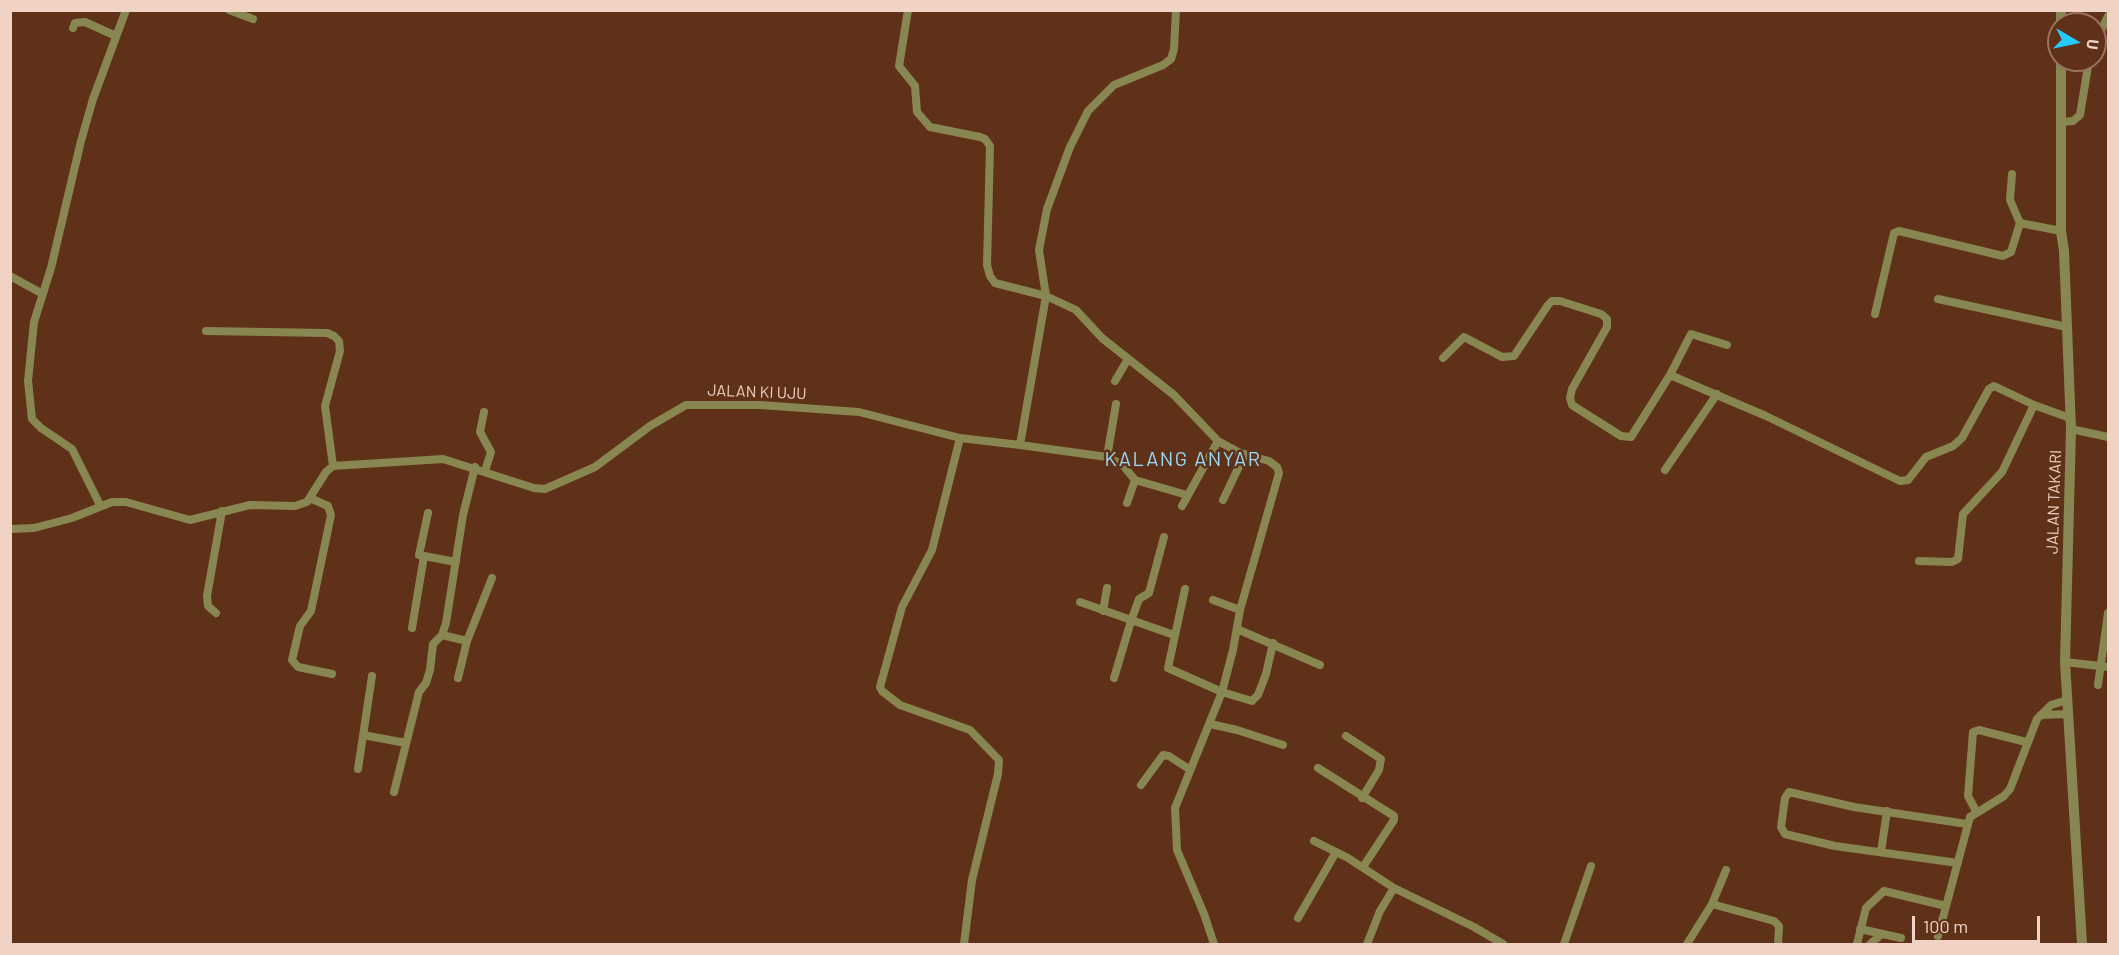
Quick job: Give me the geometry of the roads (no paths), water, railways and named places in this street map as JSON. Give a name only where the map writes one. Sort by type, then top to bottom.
[{"type":"street","points":[[100,505],[72,449],[32,419],[28,381],[34,322],[41,293],[54,259],[93,99],[126,10]]},
{"type":"street","points":[[229,10],[253,19]]},
{"type":"street","points":[[908,10],[899,66],[915,86],[917,112],[930,127],[980,137],[985,139],[990,146],[987,265],[995,283],[1046,296],[1076,310],[1102,338],[1174,395],[1218,441],[1245,454],[1269,461],[1278,467],[1279,473],[1240,610],[1222,692],[1175,808],[1177,850],[1204,914],[1214,945]]},
{"type":"street","points":[[1020,445],[1046,296],[1041,273],[1040,233],[1070,147],[1088,111],[1104,93],[1128,77],[1171,59],[1174,49],[1176,10]]},
{"type":"street","points":[[73,28],[75,23],[85,22],[116,36]]},
{"type":"street","name":"JALAN TAKARI","points":[[2061,72],[2061,231],[2071,429],[2065,662],[2082,945]]},
{"type":"street","points":[[2062,122],[2073,121],[2080,115],[2087,72]]},
{"type":"street","points":[[1875,314],[1894,233],[1899,231],[2003,255],[2011,252],[2020,223],[2010,200],[2012,174]]},
{"type":"street","points":[[2020,223],[2061,231]]},
{"type":"street","points":[[10,276],[41,293]]},
{"type":"street","points":[[1938,298],[2067,327]]},
{"type":"street","points":[[1443,358],[1464,337],[1502,357],[1514,356],[1552,301],[1602,314],[1607,319],[1607,327],[1572,389],[1570,398],[1572,405],[1626,439],[1631,437],[1670,375],[1691,334],[1727,345]]},
{"type":"street","points":[[10,529],[34,528],[72,518],[100,505],[126,502],[190,520],[263,503],[295,506],[304,504],[310,498],[326,471],[333,466],[325,406],[340,351],[339,341],[327,333],[206,331]]},
{"type":"street","points":[[1115,381],[1128,359]]},
{"type":"street","points":[[1670,375],[1717,394],[1900,481],[1908,480],[1926,458],[1953,446],[1962,438],[1989,389],[1994,386],[2034,405],[2070,418]]},
{"type":"street","points":[[1665,470],[1717,394]]},
{"type":"street","points":[[1116,404],[1107,457],[1122,464],[1135,480],[1187,495]]},
{"type":"street","name":"JALAN KI UJU","points":[[333,466],[443,459],[475,467],[534,488],[544,489],[596,467],[677,409],[686,405],[718,407],[760,405],[859,412],[960,438],[1107,457]]},
{"type":"street","points":[[1919,561],[1952,562],[1958,559],[1962,514],[2002,472],[2034,405]]},
{"type":"street","points":[[484,412],[480,432],[491,452],[485,471]]},
{"type":"street","points":[[2071,429],[2109,437]]},
{"type":"street","points":[[960,438],[932,550],[902,607],[880,687],[900,705],[970,730],[999,759],[998,774],[971,888],[964,945]]},
{"type":"street","points":[[1182,506],[1218,441]]},
{"type":"street","points":[[1223,500],[1245,454]]},
{"type":"street","points":[[394,792],[419,692],[426,683],[430,670],[433,644],[442,635],[475,467]]},
{"type":"street","points":[[1126,503],[1135,480]]},
{"type":"street","points":[[310,498],[328,506],[331,515],[310,610],[300,626],[292,660],[298,667],[332,674]]},
{"type":"street","points":[[216,613],[208,606],[207,596],[222,511]]},
{"type":"street","points":[[428,513],[419,555],[456,562]]},
{"type":"street","points":[[1114,678],[1140,599],[1149,593],[1164,537]]},
{"type":"street","points":[[412,628],[424,556]]},
{"type":"street","points":[[458,678],[467,641],[492,578]]},
{"type":"street","points":[[1103,610],[1107,588]]},
{"type":"street","points":[[1185,589],[1168,668],[1241,700],[1254,700],[1266,674],[1273,643]]},
{"type":"street","points":[[1213,600],[1240,610]]},
{"type":"street","points":[[1080,602],[1174,635]]},
{"type":"street","points":[[2098,685],[2099,666],[2109,613]]},
{"type":"street","points":[[1237,629],[1320,665]]},
{"type":"street","points":[[442,635],[467,641]]},
{"type":"street","points":[[2065,662],[2109,667]]},
{"type":"street","points":[[358,769],[372,676]]},
{"type":"street","points":[[1938,936],[1967,825],[1976,811],[2004,796],[2010,789],[2026,742],[2041,715],[2051,705],[2067,700]]},
{"type":"street","points":[[2041,715],[2068,714]]},
{"type":"street","points":[[1210,724],[1283,745]]},
{"type":"street","points":[[1976,811],[1968,796],[1973,732],[1979,730],[2026,742]]},
{"type":"street","points":[[363,735],[406,743]]},
{"type":"street","points":[[1346,736],[1381,759],[1379,770],[1362,798]]},
{"type":"street","points":[[1141,785],[1163,755],[1169,756],[1189,769]]},
{"type":"street","points":[[1318,768],[1342,781],[1362,798],[1395,818],[1363,867]]},
{"type":"street","points":[[1958,863],[1835,846],[1785,834],[1781,827],[1785,798],[1789,792],[1854,807],[1967,825]]},
{"type":"street","points":[[1881,852],[1887,812]]},
{"type":"street","points":[[1314,841],[1363,867],[1394,888],[1474,927],[1503,945]]},
{"type":"street","points":[[1298,918],[1336,852]]},
{"type":"street","points":[[1564,945],[1591,866]]},
{"type":"street","points":[[1687,945],[1712,904],[1726,870]]},
{"type":"street","points":[[1367,945],[1380,911],[1394,888]]},
{"type":"street","points":[[1857,945],[1866,908],[1884,891],[1946,906]]},
{"type":"street","points":[[1712,904],[1774,921],[1779,926],[1778,945]]},
{"type":"street","points":[[1860,929],[1901,938]]},
{"type":"street","points":[[1870,945],[1882,934]]},
{"type":"district","name":"KALANG ANYAR","points":[[1183,459]]}]
